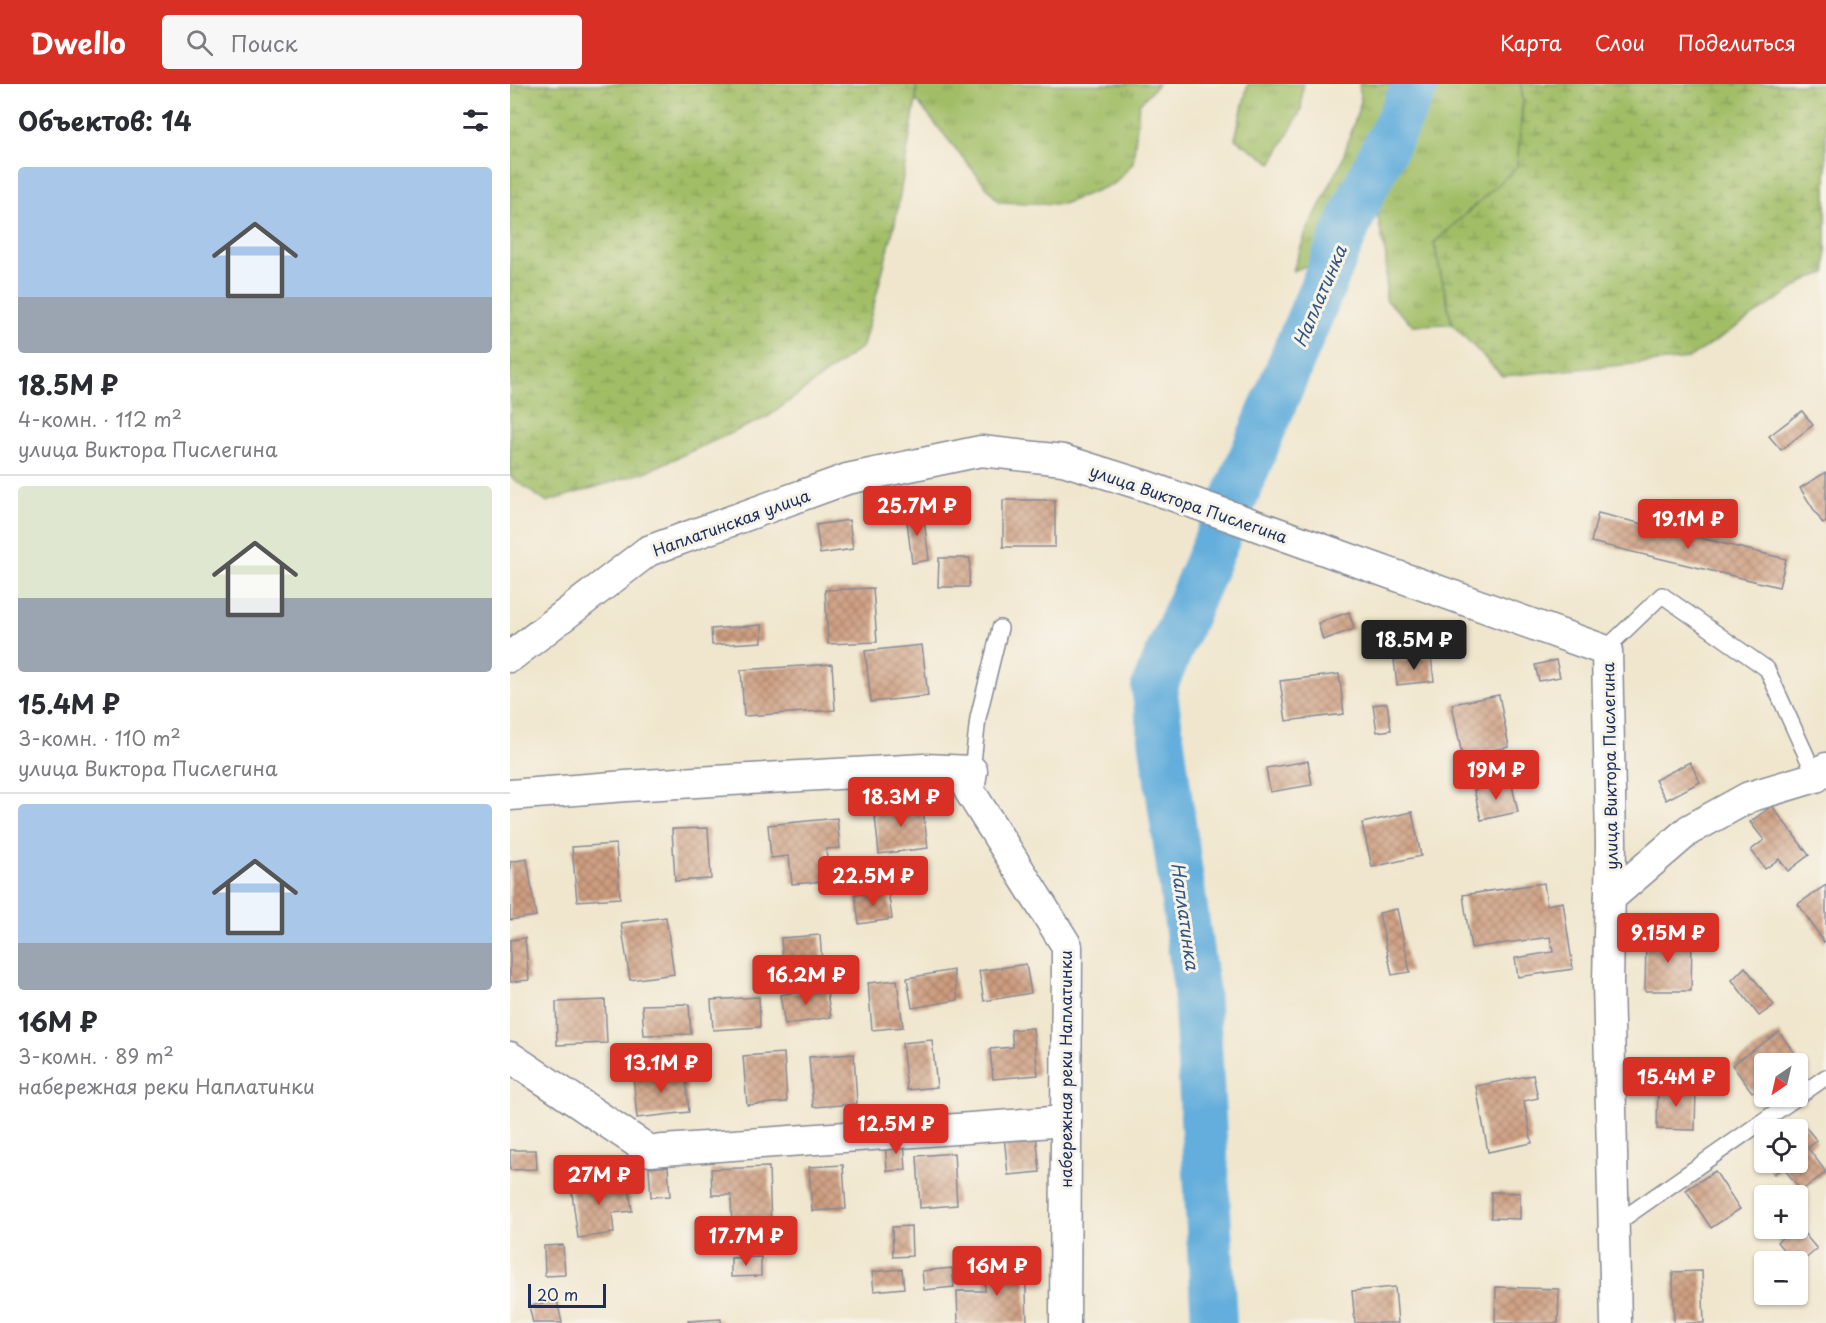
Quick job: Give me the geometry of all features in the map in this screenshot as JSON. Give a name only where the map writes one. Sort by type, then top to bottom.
[{"type":"street","name":"улица Виктора Пислегина","points":[[981,451],[1063,460],[1146,486],[1607,651],[1611,843],[1608,982],[1616,1323]]},
{"type":"street","name":"Наплатинская улица","points":[[510,657],[648,551],[847,479],[981,451]]},
{"type":"street","points":[[510,795],[638,785],[924,769],[972,771]]},
{"type":"street","name":"набережная реки Наплатинки","points":[[972,771],[969,790],[1067,946],[1065,1323]]},
{"type":"street","points":[[1610,898],[1689,830],[1749,797],[1823,779]]},
{"type":"street","points":[[510,1057],[650,1151],[1066,1121]]},
{"type":"lane","points":[[1607,651],[1614,641],[1662,595],[1767,669],[1823,779]]},
{"type":"lane","points":[[972,771],[978,718],[1000,628]]},
{"type":"lane","points":[[1614,1225],[1826,1077]]},
{"type":"green space","points":[[510,84],[916,84],[916,100],[895,223],[863,346],[769,416],[645,472],[546,502],[510,476]]},
{"type":"green space","points":[[916,84],[1158,84],[1139,104],[1133,163],[1115,183],[1063,204],[999,202],[916,100]]},
{"type":"green space","points":[[1248,84],[1303,84],[1301,110],[1272,163],[1235,139]]},
{"type":"green space","points":[[1359,84],[1521,84],[1523,102],[1517,167],[1434,243],[1452,324],[1413,325],[1386,300],[1386,257],[1373,192],[1355,247],[1293,271],[1305,235],[1342,161],[1361,101]]},
{"type":"green space","points":[[1521,84],[1826,84],[1826,273],[1810,278],[1688,359],[1502,376],[1452,324],[1434,243],[1517,167],[1523,102]]},
{"type":"building","points":[[1802,411],[1813,425],[1781,450],[1769,436]]},
{"type":"building","points":[[1826,472],[1826,522],[1823,524],[1800,488]]},
{"type":"building","points":[[1003,500],[1055,500],[1055,547],[1003,547]]},
{"type":"building","points":[[923,511],[929,560],[912,563],[906,513]]},
{"type":"building","points":[[1598,513],[1786,559],[1779,587],[1591,542]]},
{"type":"building","points":[[849,520],[853,549],[820,554],[816,525]]},
{"type":"building","points":[[939,558],[970,558],[969,587],[938,587]]},
{"type":"building","points":[[873,588],[877,642],[828,644],[825,590]]},
{"type":"building","points":[[1349,612],[1354,629],[1323,640],[1318,623]]},
{"type":"building","points":[[762,625],[762,642],[712,645],[711,629]]},
{"type":"building","points":[[922,645],[928,696],[871,702],[865,651]]},
{"type":"building","points":[[1431,656],[1434,681],[1397,685],[1394,660]]},
{"type":"building","points":[[1556,660],[1560,677],[1539,681],[1535,665]]},
{"type":"building","points":[[832,664],[835,710],[744,716],[741,670]]},
{"type":"building","points":[[1339,674],[1344,714],[1286,721],[1280,681]]},
{"type":"building","points":[[1499,695],[1509,747],[1462,756],[1452,704]]},
{"type":"building","points":[[1387,703],[1391,730],[1377,732],[1373,705]]},
{"type":"building","points":[[1308,761],[1312,785],[1270,792],[1266,768]]},
{"type":"building","points":[[1690,762],[1700,782],[1666,800],[1655,780]]},
{"type":"building","points":[[1511,781],[1518,812],[1481,820],[1474,790]]},
{"type":"building","points":[[922,802],[928,848],[879,854],[874,807]]},
{"type":"building","points":[[1772,806],[1809,855],[1788,871],[1779,859],[1765,869],[1751,850],[1764,840],[1750,822]]},
{"type":"building","points":[[1412,812],[1421,856],[1372,867],[1362,823]]},
{"type":"building","points":[[837,818],[840,848],[826,849],[829,881],[792,884],[789,856],[771,858],[768,825]]},
{"type":"building","points":[[708,828],[711,879],[675,881],[672,829]]},
{"type":"building","points":[[616,844],[620,898],[577,901],[572,847]]},
{"type":"building","points":[[527,859],[536,916],[510,920],[510,862]]},
{"type":"building","points":[[1544,883],[1547,905],[1563,902],[1573,969],[1518,977],[1515,958],[1553,952],[1550,937],[1471,948],[1463,895]]},
{"type":"building","points":[[1826,885],[1826,941],[1824,942],[1798,904]]},
{"type":"building","points":[[888,890],[892,919],[859,924],[855,895]]},
{"type":"building","points":[[1397,909],[1410,972],[1392,975],[1379,913]]},
{"type":"building","points":[[666,917],[674,974],[630,980],[621,923]]},
{"type":"building","points":[[820,935],[823,977],[784,980],[781,938]]},
{"type":"building","points":[[1646,937],[1692,937],[1691,991],[1645,991]]},
{"type":"building","points":[[525,938],[529,980],[510,982],[510,940]]},
{"type":"building","points":[[1026,964],[1031,993],[984,1001],[979,971]]},
{"type":"building","points":[[1745,967],[1774,1005],[1759,1016],[1732,980]]},
{"type":"building","points":[[953,970],[958,1000],[912,1008],[907,978]]},
{"type":"building","points":[[897,980],[903,1027],[872,1030],[868,983]]},
{"type":"building","points":[[826,987],[831,1017],[785,1025],[780,995]]},
{"type":"building","points":[[759,997],[760,1027],[713,1030],[711,1000]]},
{"type":"building","points":[[605,1000],[607,1043],[557,1045],[556,1002]]},
{"type":"building","points":[[689,1004],[691,1034],[644,1035],[642,1005]]},
{"type":"building","points":[[1033,1028],[1038,1075],[993,1079],[990,1049],[1013,1047],[1011,1030]]},
{"type":"building","points":[[1779,1032],[1794,1053],[1754,1053],[1754,1090],[1752,1092],[1732,1065]]},
{"type":"building","points":[[932,1040],[937,1087],[907,1090],[902,1043]]},
{"type":"building","points":[[784,1053],[787,1102],[747,1105],[743,1056]]},
{"type":"building","points":[[854,1054],[857,1104],[813,1107],[809,1057]]},
{"type":"building","points":[[685,1070],[689,1112],[637,1118],[633,1075]]},
{"type":"building","points":[[1533,1075],[1538,1098],[1524,1101],[1532,1143],[1488,1152],[1476,1086]]},
{"type":"building","points":[[1658,1086],[1696,1087],[1695,1130],[1657,1129]]},
{"type":"building","points":[[1808,1130],[1817,1141],[1808,1148]]},
{"type":"building","points":[[1036,1133],[1040,1172],[1008,1175],[1004,1136]]},
{"type":"building","points":[[904,1140],[906,1170],[887,1171],[885,1141]]},
{"type":"building","points":[[1808,1148],[1826,1172],[1808,1186],[1796,1185],[1788,1173],[1808,1173]]},
{"type":"building","points":[[510,1150],[536,1150],[537,1169],[510,1170]]},
{"type":"building","points":[[954,1153],[957,1205],[920,1208],[917,1156]]},
{"type":"building","points":[[843,1165],[846,1209],[812,1211],[809,1167]]},
{"type":"building","points":[[668,1166],[670,1196],[651,1197],[649,1168]]},
{"type":"building","points":[[769,1167],[771,1230],[732,1231],[731,1195],[712,1195],[711,1169]]},
{"type":"building","points":[[1715,1171],[1740,1209],[1711,1228],[1686,1190]]},
{"type":"building","points":[[628,1180],[632,1211],[612,1213],[614,1233],[578,1238],[571,1186]]},
{"type":"building","points":[[1491,1192],[1520,1193],[1520,1219],[1491,1218]]},
{"type":"building","points":[[911,1226],[912,1256],[893,1257],[892,1227]]},
{"type":"building","points":[[1808,1238],[1817,1249],[1808,1257],[1808,1251],[1784,1251],[1777,1242],[1781,1239]]},
{"type":"building","points":[[563,1245],[565,1275],[545,1276],[544,1246]]},
{"type":"building","points":[[761,1257],[761,1276],[731,1277],[731,1258]]},
{"type":"building","points":[[1025,1262],[1027,1323],[958,1323],[957,1291],[985,1291],[984,1263]]},
{"type":"building","points":[[952,1268],[954,1287],[924,1290],[922,1271]]},
{"type":"building","points":[[902,1269],[904,1288],[874,1291],[872,1272]]},
{"type":"building","points":[[1702,1271],[1704,1323],[1674,1323],[1673,1272]]},
{"type":"building","points":[[1395,1287],[1398,1323],[1355,1323],[1352,1291]]},
{"type":"building","points":[[1496,1287],[1559,1289],[1558,1323],[1495,1323]]},
{"type":"building","points":[[557,1300],[562,1323],[533,1323],[529,1306]]},
{"type":"building","points":[[721,1319],[721,1323],[689,1323],[688,1321]]},
{"type":"waterway","name":"Наплатинка","points":[[1229,511],[1356,206],[1416,84]]},
{"type":"waterway","name":"Наплатинка","points":[[1214,1323],[1196,988],[1154,687],[1223,525]]}]
